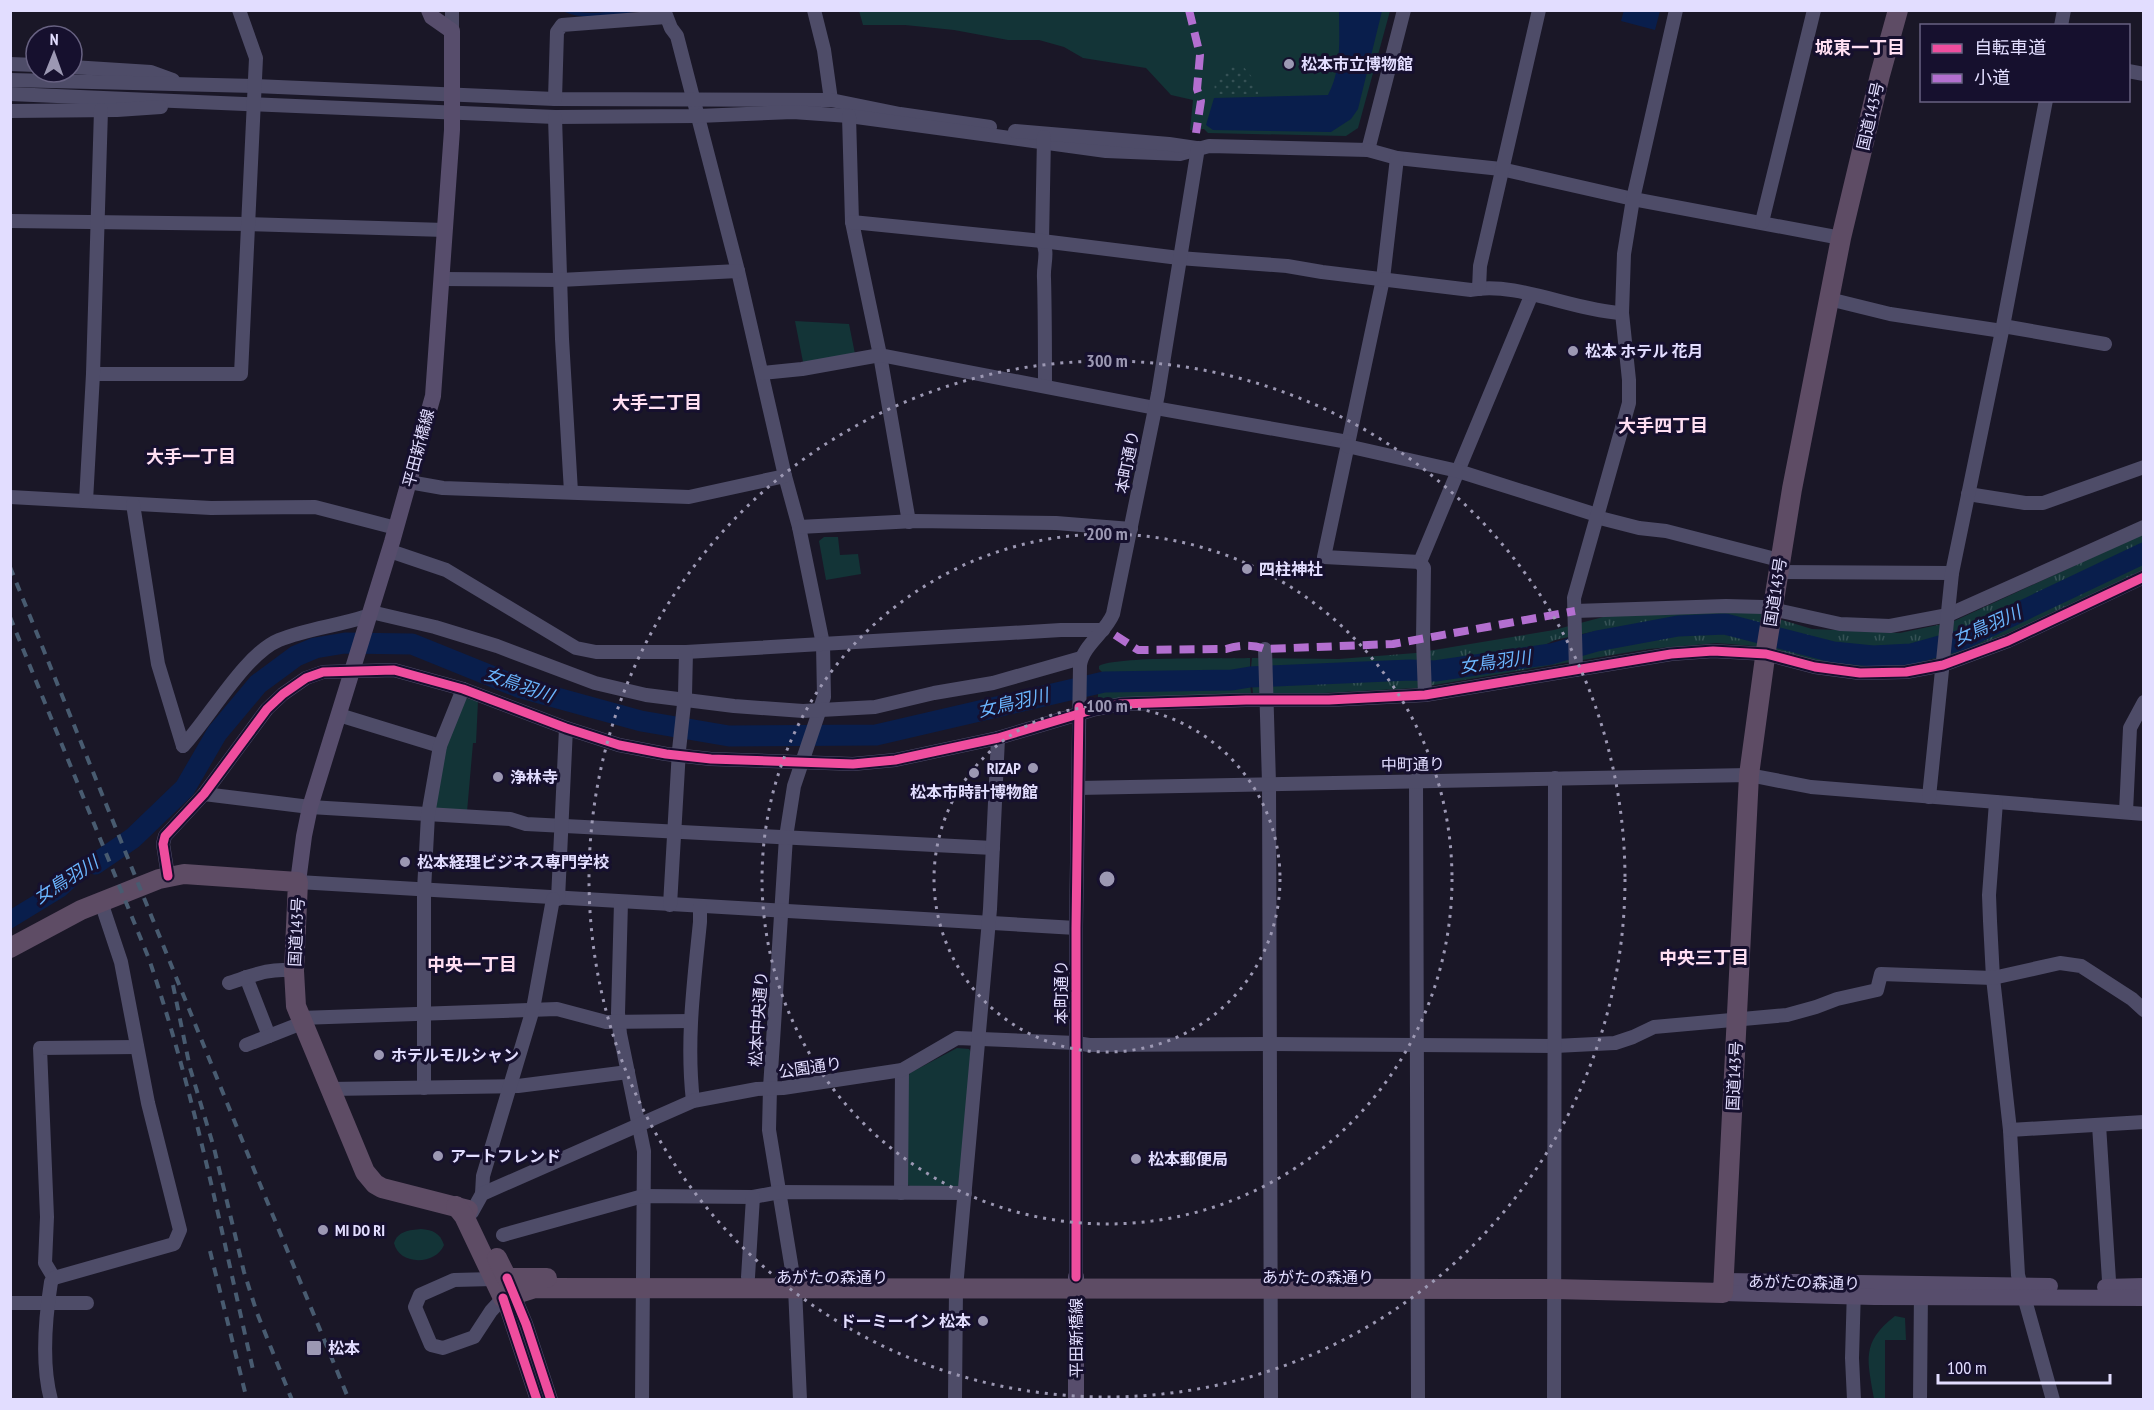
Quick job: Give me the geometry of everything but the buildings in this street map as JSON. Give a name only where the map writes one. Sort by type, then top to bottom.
[{"type":"highway","name":"国道143号","points":[[1723,1287],[1749,775],[1771,611],[1841,238],[1898,10]]},
{"type":"highway","name":"国道143号","points":[[10,948],[81,910],[168,876],[184,874],[298,882],[294,995],[301,1020],[364,1172],[370,1180],[382,1188],[464,1211]]},
{"type":"highway","points":[[464,1211],[504,1287]]},
{"type":"highway","name":"あがたの森通り","points":[[504,1287],[536,1288],[748,1277],[794,1283]]},
{"type":"highway","name":"あがたの森通り","points":[[642,1283],[1554,1284],[1723,1287]]},
{"type":"main road","points":[[429,10],[432,17],[452,31]]},
{"type":"main road","name":"平田新橋線","points":[[298,882],[310,807],[390,551],[433,396],[453,114],[452,31]]},
{"type":"main road","name":"平田新橋線","points":[[1076,1283],[1076,1400]]},
{"type":"main road","name":"あがたの森通り","points":[[1723,1287],[2110,1292],[2144,1286]]},
{"type":"main road","name":"あがたの森通り","points":[[2110,1292],[2144,1298]]},
{"type":"street","points":[[93,374],[241,374],[256,58],[239,10]]},
{"type":"street","points":[[452,10],[452,31]]},
{"type":"street","points":[[814,10],[824,50],[831,100]]},
{"type":"street","points":[[1368,150],[1404,10]]},
{"type":"street","points":[[1479,289],[1480,266],[1539,10]]},
{"type":"street","points":[[1576,666],[1574,597],[1629,403],[1622,313],[1624,254],[1676,10]]},
{"type":"street","points":[[1762,222],[1814,10]]},
{"type":"street","points":[[555,99],[557,32],[562,25],[665,14]]},
{"type":"street","name":"松本中央通り","points":[[665,14],[677,36],[738,271],[799,527],[823,644],[824,697],[794,786],[786,837],[770,1089],[770,1130],[794,1283],[800,1400]]},
{"type":"street","points":[[84,67],[151,72],[185,84]]},
{"type":"street","points":[[10,80],[255,86],[555,99],[831,100],[1044,139]]},
{"type":"street","points":[[10,94],[555,117],[698,116],[793,112],[849,116],[1044,139],[1169,144],[1198,148],[1209,146],[1368,150],[1397,158],[1501,169],[1634,199],[1841,238]]},
{"type":"street","points":[[10,111],[160,108],[184,101]]},
{"type":"street","points":[[1929,797],[1952,573],[2046,102]]},
{"type":"street","points":[[86,501],[93,374],[101,110]]},
{"type":"street","points":[[849,116],[852,222],[880,355],[909,522]]},
{"type":"street","points":[[555,117],[560,280],[571,492]]},
{"type":"street","points":[[1044,139],[1042,241],[1046,247],[1045,386]]},
{"type":"street","name":"本町通り","points":[[1076,1283],[1078,788],[1081,663],[1113,614],[1155,408],[1198,148]]},
{"type":"street","points":[[1397,158],[1383,279],[1324,557],[1420,562]]},
{"type":"street","points":[[10,220],[445,230]]},
{"type":"street","points":[[852,222],[1042,241],[1179,258],[1287,266],[1470,290],[1507,291],[1598,311],[1622,313]]},
{"type":"street","points":[[442,279],[560,280],[738,271]]},
{"type":"street","points":[[1420,562],[1532,296]]},
{"type":"street","points":[[1829,299],[1890,314],[2105,344]]},
{"type":"street","points":[[762,373],[801,369],[880,355],[1347,444],[1458,471],[1596,516],[1639,528],[1666,531],[1778,566],[1952,573]]},
{"type":"street","points":[[1968,494],[2025,503],[2043,503],[2144,467]]},
{"type":"street","points":[[409,482],[443,488],[690,497],[785,476]]},
{"type":"street","points":[[10,497],[211,508],[315,507],[396,528]]},
{"type":"street","points":[[133,504],[158,664],[183,746],[200,728],[248,662],[277,640],[364,617],[435,627],[497,646],[595,683],[646,695],[684,703],[820,713],[875,707],[1081,663]]},
{"type":"street","points":[[799,527],[909,522],[1056,523],[1131,529]]},
{"type":"street","points":[[1575,617],[1726,606],[1771,611],[1840,624],[1870,626],[1890,626],[1948,617],[2144,527]]},
{"type":"street","points":[[390,551],[446,570],[576,648],[596,652],[686,652],[1061,630],[1103,630]]},
{"type":"street","points":[[1420,562],[1424,568],[1425,692]]},
{"type":"street","points":[[168,876],[163,844],[165,836],[204,794],[267,710],[306,678],[354,666],[394,670],[463,689],[566,728],[619,745],[680,750],[711,759],[803,758],[852,764],[894,760],[998,738],[1079,711],[1132,703],[1266,696],[1368,699],[1425,692],[1576,666],[1681,653],[1766,652],[1815,667],[1860,673],[1906,672],[1944,663],[2008,641],[2144,577]]},
{"type":"street","points":[[670,905],[686,652]]},
{"type":"street","points":[[1265,653],[1269,783],[1271,1400]]},
{"type":"street","points":[[424,1088],[424,890],[428,815],[440,746],[463,689]]},
{"type":"street","points":[[2126,812],[2130,728],[2144,702]]},
{"type":"street","points":[[339,715],[440,746]]},
{"type":"street","points":[[464,1211],[482,1194],[483,1176],[533,1009],[555,899],[566,728]]},
{"type":"street","points":[[955,1400],[957,1282],[988,923],[998,738]]},
{"type":"street","name":"中町通り","points":[[1078,788],[1749,775],[1811,787],[2144,814]]},
{"type":"street","points":[[1554,1400],[1556,778]]},
{"type":"street","points":[[1416,780],[1418,1400]]},
{"type":"street","points":[[204,794],[310,807],[510,819],[526,824],[993,848]]},
{"type":"street","points":[[1996,802],[1989,895],[1993,978],[2010,1130],[2018,1275],[2053,1400]]},
{"type":"street","points":[[298,882],[621,903],[1077,928]]},
{"type":"street","points":[[51,1400],[46,1370],[48,1305],[51,1282],[54,1278],[174,1244],[180,1230],[148,1102],[121,962],[101,902]]},
{"type":"street","points":[[621,903],[619,1021],[644,1151],[642,1400]]},
{"type":"street","points":[[693,1101],[689,1070],[690,1021],[700,907]]},
{"type":"street","points":[[1993,978],[2060,963],[2082,966],[2132,999],[2144,1010]]},
{"type":"street","points":[[229,983],[280,968],[294,971]]},
{"type":"street","name":"公園通り","points":[[482,1194],[693,1101],[902,1070],[957,1038],[1089,1045],[1556,1046],[1615,1043],[1654,1027],[1786,1015],[1837,999],[1877,990],[1881,974],[1993,978]]},
{"type":"street","points":[[246,977],[269,1036]]},
{"type":"street","points":[[246,1045],[301,1020],[423,1013],[557,1009],[606,1022],[690,1021]]},
{"type":"street","points":[[54,1278],[45,1263],[47,1208],[40,1048],[137,1047]]},
{"type":"street","points":[[901,1193],[902,1070]]},
{"type":"street","points":[[329,1089],[510,1086],[628,1072]]},
{"type":"street","points":[[2010,1130],[2144,1122]]},
{"type":"street","points":[[2099,1125],[2110,1292]]},
{"type":"street","points":[[502,1235],[642,1196],[753,1197],[780,1192],[964,1193]]},
{"type":"street","points":[[748,1277],[753,1197]]},
{"type":"street","points":[[454,1280],[504,1287],[474,1337],[443,1348],[431,1345],[415,1306],[420,1295],[454,1280]]},
{"type":"street","points":[[504,1287],[537,1400]]},
{"type":"street","points":[[504,1287],[550,1400]]},
{"type":"street","points":[[1854,1289],[1852,1358],[1854,1400]]},
{"type":"street","points":[[1920,1400],[1921,1290]]},
{"type":"street","points":[[10,1304],[87,1304]]},
{"type":"green space","points":[[859,11],[1390,11],[1358,128],[1346,136],[1208,133],[1204,129],[1190,130],[1193,100],[1171,95],[1146,68],[1083,58],[1064,47],[1039,40],[1008,40],[954,30],[905,25],[863,25]]},
{"type":"green space","points":[[1234,65],[1242,65],[1255,82],[1258,94],[1216,94],[1215,84],[1218,76],[1225,69]]},
{"type":"green space","points":[[795,321],[849,324],[855,354],[803,362]]},
{"type":"green space","points":[[2143,534],[2143,550],[1941,644],[1902,652],[1868,653],[1834,648],[1765,625],[1708,617],[1596,631],[1555,640],[1534,650],[1498,658],[1430,664],[1415,662],[1314,668],[1275,666],[1251,668],[1252,658],[1339,659],[1416,653],[1554,630],[1607,616],[1658,611],[1756,612],[1812,629],[1900,633],[1952,622]]},
{"type":"green space","points":[[824,537],[838,537],[840,555],[858,554],[861,574],[826,580],[819,541]]},
{"type":"green space","points":[[2143,557],[2143,570],[2006,634],[1948,656],[1897,666],[1861,666],[1815,661],[1754,646],[1717,643],[1648,649],[1416,688],[1286,695],[1253,693],[1252,683],[1272,679],[1410,672],[1433,674],[1558,656],[1596,644],[1679,630],[1724,629],[1755,639],[1831,656],[1872,659],[1913,657],[1985,631]]},
{"type":"green space","points":[[1250,658],[1250,669],[1199,676],[1103,673],[1099,669],[1099,666],[1109,663],[1126,661]]},
{"type":"green space","points":[[1250,683],[1251,693],[1098,699],[1098,690],[1209,688]]},
{"type":"green space","points":[[465,698],[478,701],[476,743],[473,743],[467,812],[440,811],[435,807],[444,749]]},
{"type":"green space","points":[[957,1048],[969,1049],[972,1054],[961,1183],[956,1188],[911,1187],[907,1184],[907,1079],[910,1073]]},
{"type":"green space","points":[[421,1229],[438,1235],[444,1245],[440,1252],[418,1260],[403,1256],[397,1251],[394,1243],[398,1236],[404,1232]]},
{"type":"green space","points":[[1895,1316],[1905,1318],[1906,1340],[1885,1340],[1885,1398],[1904,1399],[1874,1399],[1869,1363],[1871,1344],[1876,1335]]},
{"type":"water","points":[[1624,10],[1660,11],[1655,30],[1621,21]]},
{"type":"water","points":[[1339,11],[1382,11],[1358,109],[1351,119],[1331,132],[1213,130],[1206,125],[1214,98],[1328,95],[1338,64]]},
{"type":"water","points":[[131,836],[65,896],[11,929],[11,909]]},
{"type":"waterway","points":[[565,10],[590,15],[634,10]]},
{"type":"waterway","name":"女鳥羽川","points":[[95,864],[133,838],[185,788],[217,733],[258,684],[296,656],[315,648],[345,643],[412,644],[521,688],[641,721],[729,736],[876,735],[1104,682],[1232,680],[1250,677],[1410,670],[1435,671],[1551,654],[1597,641],[1678,626],[1725,624],[1833,652],[1873,656],[1911,654],[1961,640],[2144,553]]},
{"type":"railway","points":[[10,567],[349,1400]]},
{"type":"railway","points":[[10,617],[149,959],[194,1113],[254,1374]]},
{"type":"railway","points":[[173,985],[190,1068],[214,1148],[244,1272],[257,1313],[292,1400]]},
{"type":"railway","points":[[210,1251],[247,1400]]},
{"type":"marked path","points":[[1189,10],[1200,55],[1197,89],[1201,101],[1196,133]]},
{"type":"marked path","points":[[1115,635],[1138,650],[1226,649],[1246,646],[1265,649],[1393,644],[1575,611]]},
{"type":"cycle path","points":[[168,876],[163,844],[165,836],[204,794],[267,709],[306,678],[323,672],[394,670],[463,689],[566,728],[619,745],[666,754],[711,759],[853,764],[895,760],[998,738],[1092,710],[1121,704],[1329,700],[1425,695],[1671,654],[1713,651],[1766,654],[1815,667],[1860,673],[1906,672],[1943,665],[2008,641],[2144,577]]},
{"type":"cycle path","points":[[1076,1277],[1076,928],[1079,707]]},
{"type":"cycle path","points":[[507,1278],[526,1324],[551,1400]]},
{"type":"cycle path","points":[[503,1298],[537,1400]]},
{"type":"place","name":"松本市立博物館","points":[[1289,64]]},
{"type":"place","name":"松本 ホテル 花月","points":[[1573,351]]},
{"type":"place","name":"四柱神社","points":[[1247,569]]},
{"type":"place","name":"RIZAP","points":[[1033,768]]},
{"type":"place","name":"松本市時計博物館","points":[[974,773]]},
{"type":"place","name":"浄林寺","points":[[498,777]]},
{"type":"place","name":"松本経理ビジネス専門学校","points":[[405,862]]},
{"type":"place","name":"ホテルモルシャン","points":[[379,1055]]},
{"type":"place","name":"アートフレンド","points":[[438,1156]]},
{"type":"place","name":"松本郵便局","points":[[1136,1159]]},
{"type":"place","name":"MI DO RI","points":[[323,1230]]},
{"type":"place","name":"ドーミーイン 松本","points":[[983,1321]]},
{"type":"place","name":"松本","points":[[314,1348]]},
{"type":"district","name":"城東一丁目","points":[[1860,48]]},
{"type":"district","name":"大手二丁目","points":[[657,403]]},
{"type":"district","name":"大手四丁目","points":[[1663,426]]},
{"type":"district","name":"大手一丁目","points":[[191,457]]},
{"type":"district","name":"中央三丁目","points":[[1704,958]]},
{"type":"district","name":"中央一丁目","points":[[472,965]]}]
